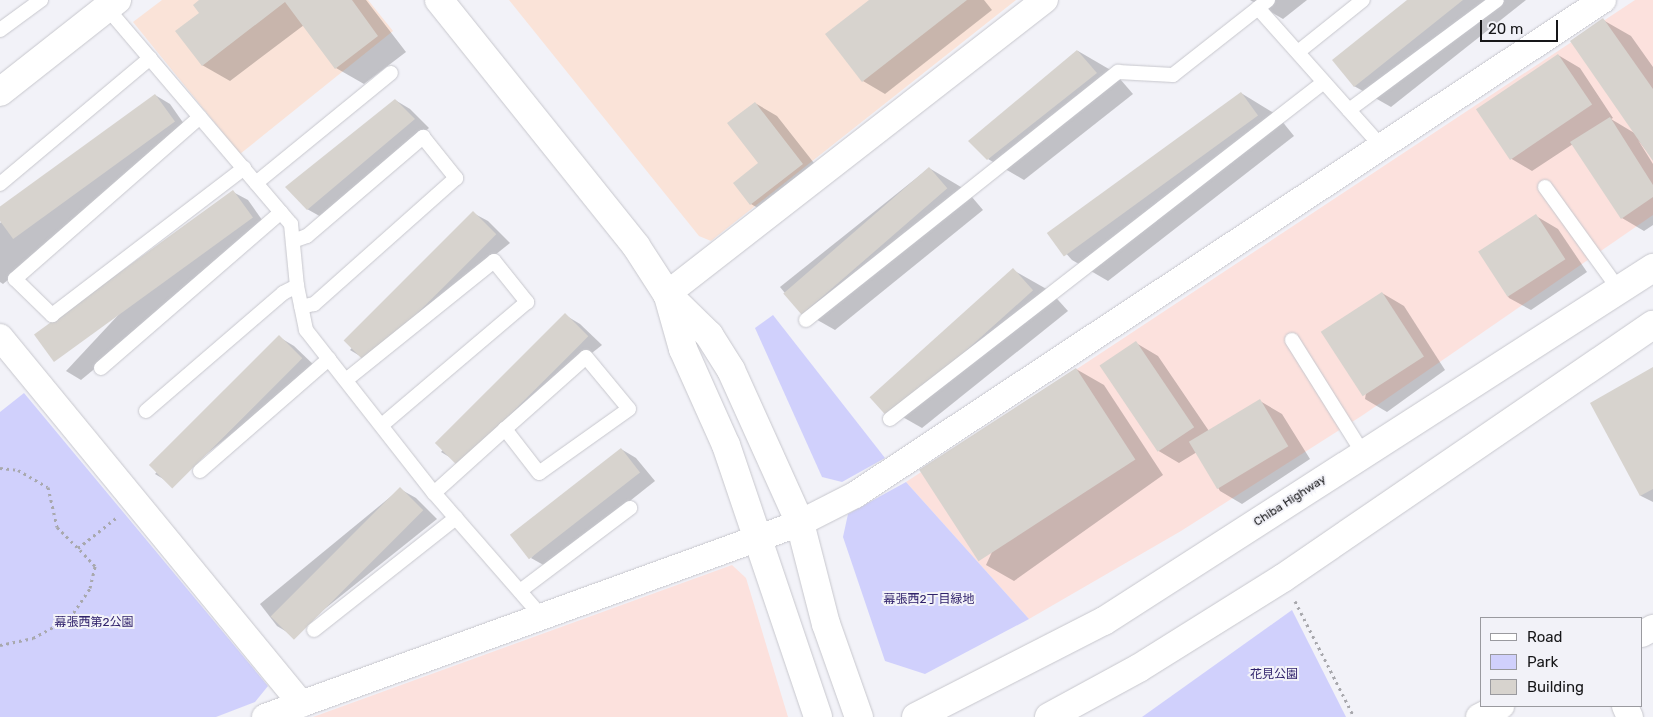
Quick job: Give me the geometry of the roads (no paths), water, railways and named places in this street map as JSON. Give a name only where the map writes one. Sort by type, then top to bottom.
[{"type":"main road","points":[[439,0],[636,246],[667,294],[709,335],[731,370],[800,523],[826,624],[858,717]]},
{"type":"main road","points":[[0,92],[112,4]]},
{"type":"main road","name":"Chiba Highway","points":[[916,717],[1104,620],[1620,291],[1653,268]]},
{"type":"main road","points":[[667,294],[683,349],[726,445],[818,717]]},
{"type":"main road","points":[[1049,717],[1139,668],[1284,578],[1653,325]]},
{"type":"street","points":[[667,294],[1045,0]]},
{"type":"street","points":[[265,717],[800,523],[855,495],[1603,0]]},
{"type":"street","points":[[0,337],[301,704]]},
{"type":"street","points":[[1479,717],[1499,707]]},
{"type":"lane","points":[[0,30],[41,0]]},
{"type":"lane","points":[[1298,52],[1363,0]]},
{"type":"lane","points":[[1349,110],[1497,0]]},
{"type":"lane","points":[[112,4],[150,58],[291,224],[297,286],[306,330],[434,492],[542,617]]},
{"type":"lane","points":[[806,320],[1118,72],[1173,75],[1263,4],[1298,52],[1382,147]]},
{"type":"lane","points":[[0,184],[150,58]]},
{"type":"lane","points":[[256,183],[391,72]]},
{"type":"lane","points":[[890,419],[1324,82]]},
{"type":"lane","points":[[200,117],[14,279],[52,316],[244,168]]},
{"type":"lane","points":[[293,241],[307,236],[423,137],[456,178],[314,304],[302,306]]},
{"type":"lane","points":[[1545,187],[1620,291]]},
{"type":"lane","points":[[101,368],[281,212]]},
{"type":"lane","points":[[346,380],[494,261],[527,302],[382,425]]},
{"type":"lane","points":[[146,412],[283,293],[297,286]]},
{"type":"lane","points":[[1292,340],[1364,455]]},
{"type":"lane","points":[[434,492],[586,357],[629,409],[539,473],[506,429]]},
{"type":"lane","points":[[200,471],[329,359]]},
{"type":"lane","points":[[520,591],[630,508]]},
{"type":"lane","points":[[314,630],[456,518]]},
{"type":"park label","name":"幕張西2丁目緑地","points":[[929,600]]},
{"type":"park label","name":"幕張西第2公園","points":[[94,623]]},
{"type":"park label","name":"花見公園","points":[[1274,675]]}]
